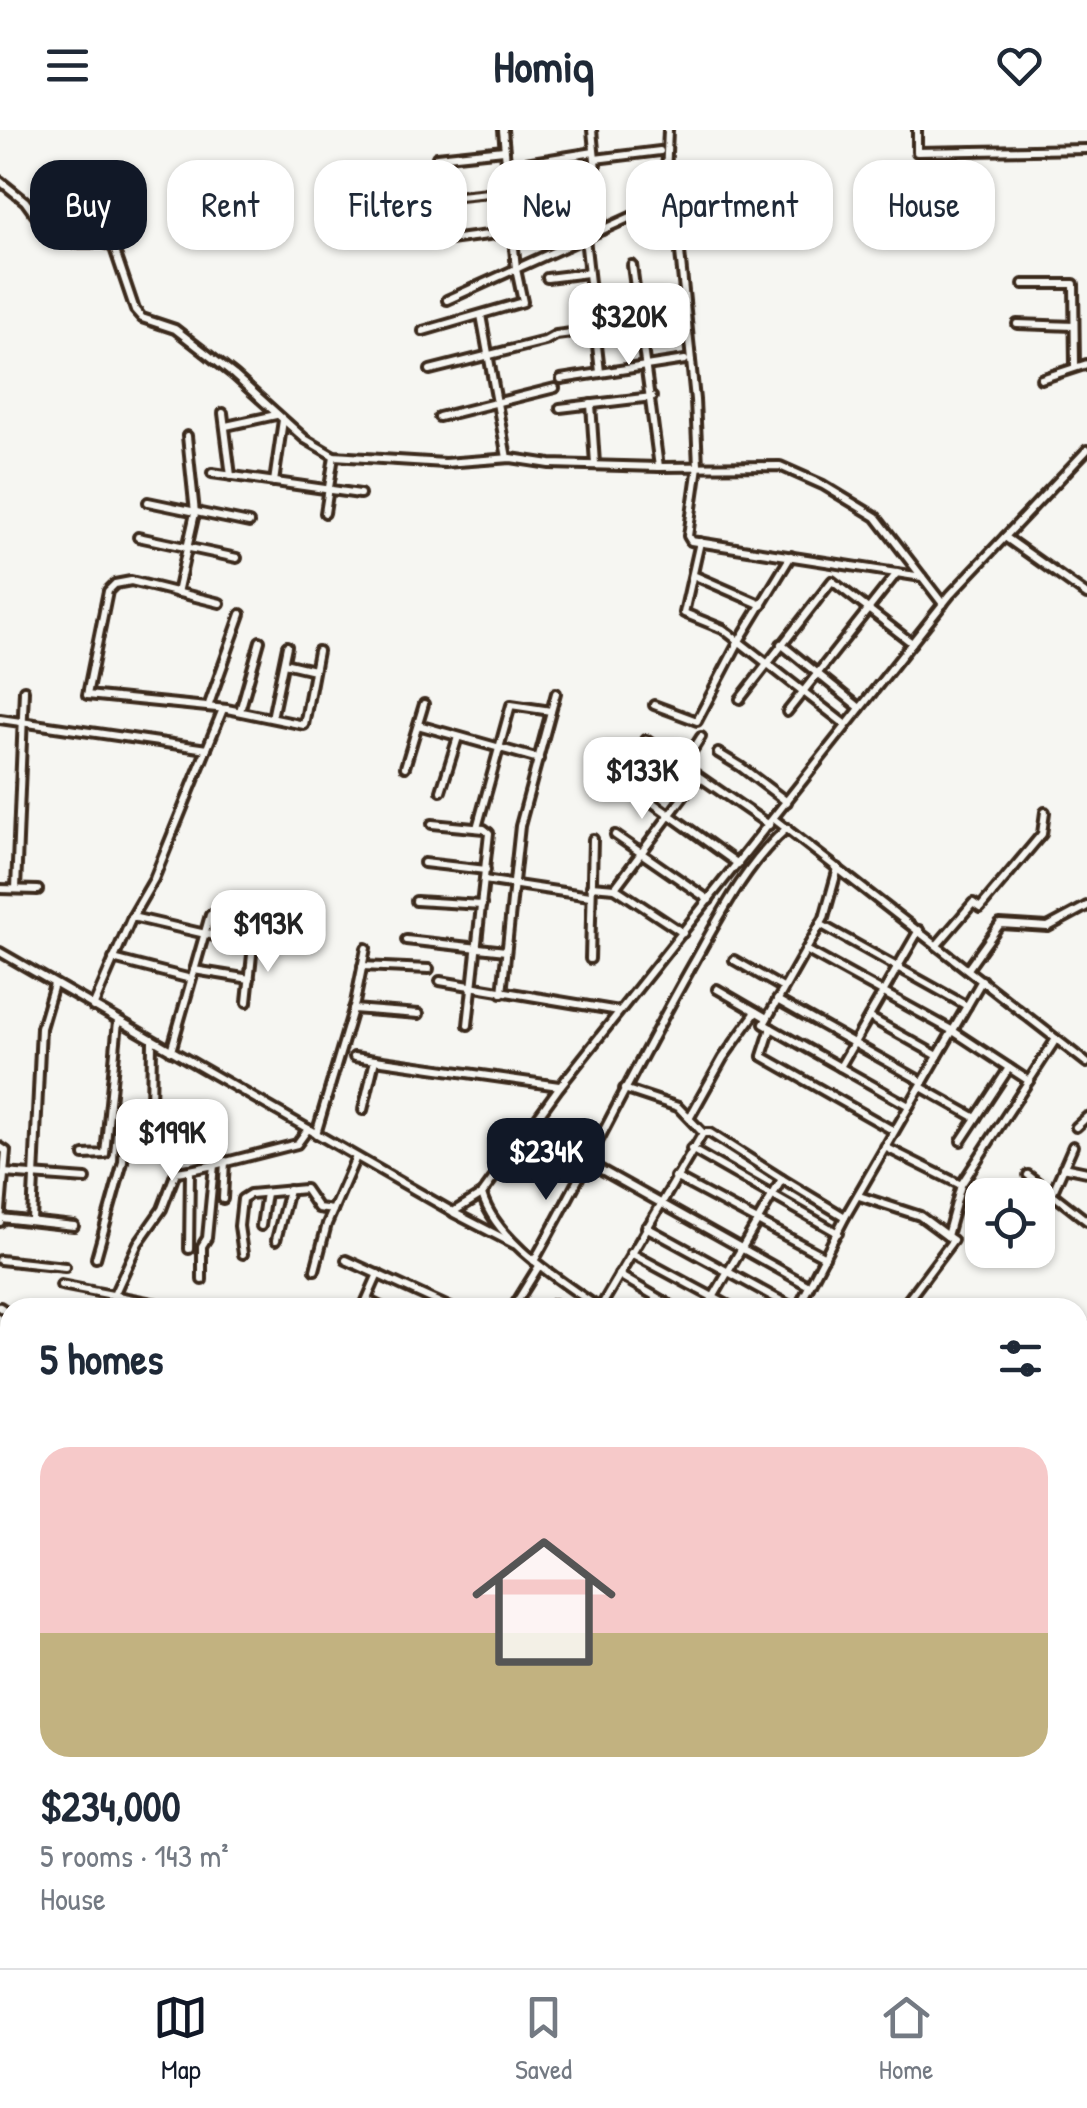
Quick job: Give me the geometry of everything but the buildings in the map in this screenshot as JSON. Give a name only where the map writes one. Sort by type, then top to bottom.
[{"type":"street","points":[[502,130],[505,160]]},
{"type":"street","points":[[592,130],[595,160]]},
{"type":"street","points":[[668,130],[666,176],[690,335],[698,466],[688,536],[691,541],[922,577]]},
{"type":"street","points":[[918,130],[916,152],[1087,149]]},
{"type":"street","points":[[437,157],[504,150]]},
{"type":"street","points":[[554,160],[660,151]]},
{"type":"street","points":[[0,181],[25,200],[51,237],[59,241],[105,243],[114,248],[135,310],[142,318],[175,330],[234,375],[304,438],[334,456],[445,464],[507,458],[659,467],[780,466],[823,485],[876,517],[943,604]]},
{"type":"street","points":[[423,331],[522,304],[514,250]]},
{"type":"street","points":[[447,300],[558,250]]},
{"type":"street","points":[[586,250],[600,372]]},
{"type":"street","points":[[632,265],[659,467]]},
{"type":"street","points":[[547,278],[588,274]]},
{"type":"street","points":[[1023,284],[1073,283],[1075,366]]},
{"type":"street","points":[[481,315],[507,458]]},
{"type":"street","points":[[430,370],[544,342],[556,334],[682,318]]},
{"type":"street","points":[[1017,324],[1074,326]]},
{"type":"street","points":[[560,379],[685,360]]},
{"type":"street","points":[[1041,379],[1087,364]]},
{"type":"street","points":[[438,417],[556,388]]},
{"type":"street","points":[[560,408],[652,397]]},
{"type":"street","points":[[592,404],[596,464]]},
{"type":"street","points":[[223,413],[231,476]]},
{"type":"street","points":[[226,426],[280,418]]},
{"type":"street","points":[[274,482],[280,418]]},
{"type":"street","points":[[177,592],[195,513],[187,436]]},
{"type":"street","points":[[453,1212],[482,1194],[560,1086],[943,604],[1087,450]]},
{"type":"street","points":[[325,513],[334,456]]},
{"type":"street","points":[[212,474],[360,494]]},
{"type":"street","points":[[148,502],[249,523]]},
{"type":"street","points":[[138,536],[238,558]]},
{"type":"street","points":[[1006,537],[1087,595]]},
{"type":"street","points":[[700,542],[684,613],[712,622],[846,725]]},
{"type":"street","points":[[654,704],[697,721],[791,556]]},
{"type":"street","points":[[786,712],[897,573]]},
{"type":"street","points":[[693,576],[762,605]]},
{"type":"street","points":[[220,603],[130,581],[111,587],[86,695],[223,708],[304,725],[318,650]]},
{"type":"street","points":[[740,700],[832,581],[912,643]]},
{"type":"street","points":[[208,708],[241,614]]},
{"type":"street","points":[[240,712],[260,640]]},
{"type":"street","points":[[781,644],[860,708]]},
{"type":"street","points":[[272,718],[287,646]]},
{"type":"street","points":[[284,664],[314,670]]},
{"type":"street","points":[[16,889],[24,690]]},
{"type":"street","points":[[502,993],[520,826],[556,693]]},
{"type":"street","points":[[405,767],[424,704]]},
{"type":"street","points":[[476,828],[511,705],[552,711]]},
{"type":"street","points":[[93,1007],[132,917],[154,879],[223,708]]},
{"type":"street","points":[[0,719],[207,749]]},
{"type":"street","points":[[418,725],[539,759]]},
{"type":"street","points":[[441,792],[458,737]]},
{"type":"street","points":[[682,767],[701,737]]},
{"type":"street","points":[[646,740],[698,778],[787,828],[1087,1063]]},
{"type":"street","points":[[718,753],[787,802]]},
{"type":"street","points":[[615,888],[698,778]]},
{"type":"street","points":[[635,790],[738,864]]},
{"type":"street","points":[[937,944],[973,903],[980,908],[1042,834],[1045,812]]},
{"type":"street","points":[[432,824],[488,830],[490,834],[468,1025]]},
{"type":"street","points":[[518,1298],[624,1089],[726,906],[762,855],[787,828]]},
{"type":"street","points":[[615,835],[709,900]]},
{"type":"street","points":[[590,958],[594,839]]},
{"type":"street","points":[[424,862],[486,870]]},
{"type":"street","points":[[838,868],[820,924],[764,1024],[909,1106]]},
{"type":"street","points":[[484,880],[590,896]]},
{"type":"street","points":[[591,886],[615,888],[683,933]]},
{"type":"street","points":[[0,889],[38,890]]},
{"type":"street","points":[[416,901],[482,906]]},
{"type":"street","points":[[968,969],[1000,924],[1048,927],[1087,906]]},
{"type":"street","points":[[171,1051],[210,914]]},
{"type":"street","points":[[132,917],[253,945],[247,1002]]},
{"type":"street","points":[[820,924],[967,1006]]},
{"type":"street","points":[[840,1067],[919,930]]},
{"type":"street","points":[[406,940],[506,951]]},
{"type":"street","points":[[114,1295],[138,1244],[162,1209],[176,1172],[296,1144],[312,1132],[353,1010],[366,948]]},
{"type":"street","points":[[805,950],[953,1030],[1029,1081]]},
{"type":"street","points":[[0,952],[356,1158],[520,1247]]},
{"type":"street","points":[[113,959],[191,979]]},
{"type":"street","points":[[734,960],[784,988]]},
{"type":"street","points":[[362,966],[429,969]]},
{"type":"street","points":[[194,970],[250,978]]},
{"type":"street","points":[[802,1298],[982,980]]},
{"type":"street","points":[[440,981],[620,1012]]},
{"type":"street","points":[[32,1220],[41,1028],[54,984]]},
{"type":"street","points":[[717,988],[767,1018]]},
{"type":"street","points":[[777,1000],[854,1042],[976,1118]]},
{"type":"street","points":[[353,1010],[419,1014]]},
{"type":"street","points":[[690,1117],[723,1058],[756,1012]]},
{"type":"street","points":[[869,1017],[938,1056]]},
{"type":"street","points":[[84,1155],[105,1154],[118,1021]]},
{"type":"street","points":[[771,1028],[762,1056],[894,1131]]},
{"type":"street","points":[[947,1236],[962,1185],[1056,1038]]},
{"type":"street","points":[[96,1258],[124,1162],[125,1118],[151,1116],[152,1040]]},
{"type":"street","points":[[354,1058],[560,1086]]},
{"type":"street","points":[[363,1110],[375,1060]]},
{"type":"street","points":[[961,1141],[1010,1068]]},
{"type":"street","points":[[624,1089],[668,1102],[690,1117],[703,1133]]},
{"type":"street","points":[[1076,1127],[1087,1117]]},
{"type":"street","points":[[605,1298],[703,1133]]},
{"type":"street","points":[[703,1133],[710,1133],[845,1217]]},
{"type":"street","points":[[886,1146],[962,1185]]},
{"type":"street","points":[[1055,1187],[1073,1146]]},
{"type":"street","points":[[0,1147],[6,1151],[0,1220],[74,1226]]},
{"type":"street","points":[[691,1149],[838,1233]]},
{"type":"street","points":[[315,1270],[321,1239],[356,1158]]},
{"type":"street","points":[[223,1198],[225,1161]]},
{"type":"street","points":[[588,1163],[809,1286]]},
{"type":"street","points":[[202,1280],[202,1243],[207,1238],[214,1165]]},
{"type":"street","points":[[1063,1168],[1087,1172]]},
{"type":"street","points":[[190,1170],[190,1249]]},
{"type":"street","points":[[4,1173],[86,1180]]},
{"type":"street","points":[[1028,1175],[1032,1178]]},
{"type":"street","points":[[675,1177],[825,1257]]},
{"type":"street","points":[[632,1253],[713,1297],[782,1179]]},
{"type":"street","points":[[243,1254],[239,1226],[242,1199],[250,1194],[305,1188],[318,1208],[333,1210]]},
{"type":"street","points":[[276,1240],[288,1190]]},
{"type":"street","points":[[261,1226],[266,1193]]},
{"type":"street","points":[[482,1194],[500,1225],[520,1247],[585,1298]]},
{"type":"street","points":[[859,1196],[920,1216],[954,1240],[910,1298]]},
{"type":"street","points":[[1055,1196],[1087,1221]]},
{"type":"street","points":[[646,1227],[777,1298]]},
{"type":"street","points":[[0,1260],[64,1267]]},
{"type":"street","points":[[346,1260],[430,1298]]},
{"type":"street","points":[[368,1298],[378,1274]]},
{"type":"street","points":[[619,1276],[658,1298]]},
{"type":"street","points":[[62,1285],[126,1298]]}]
